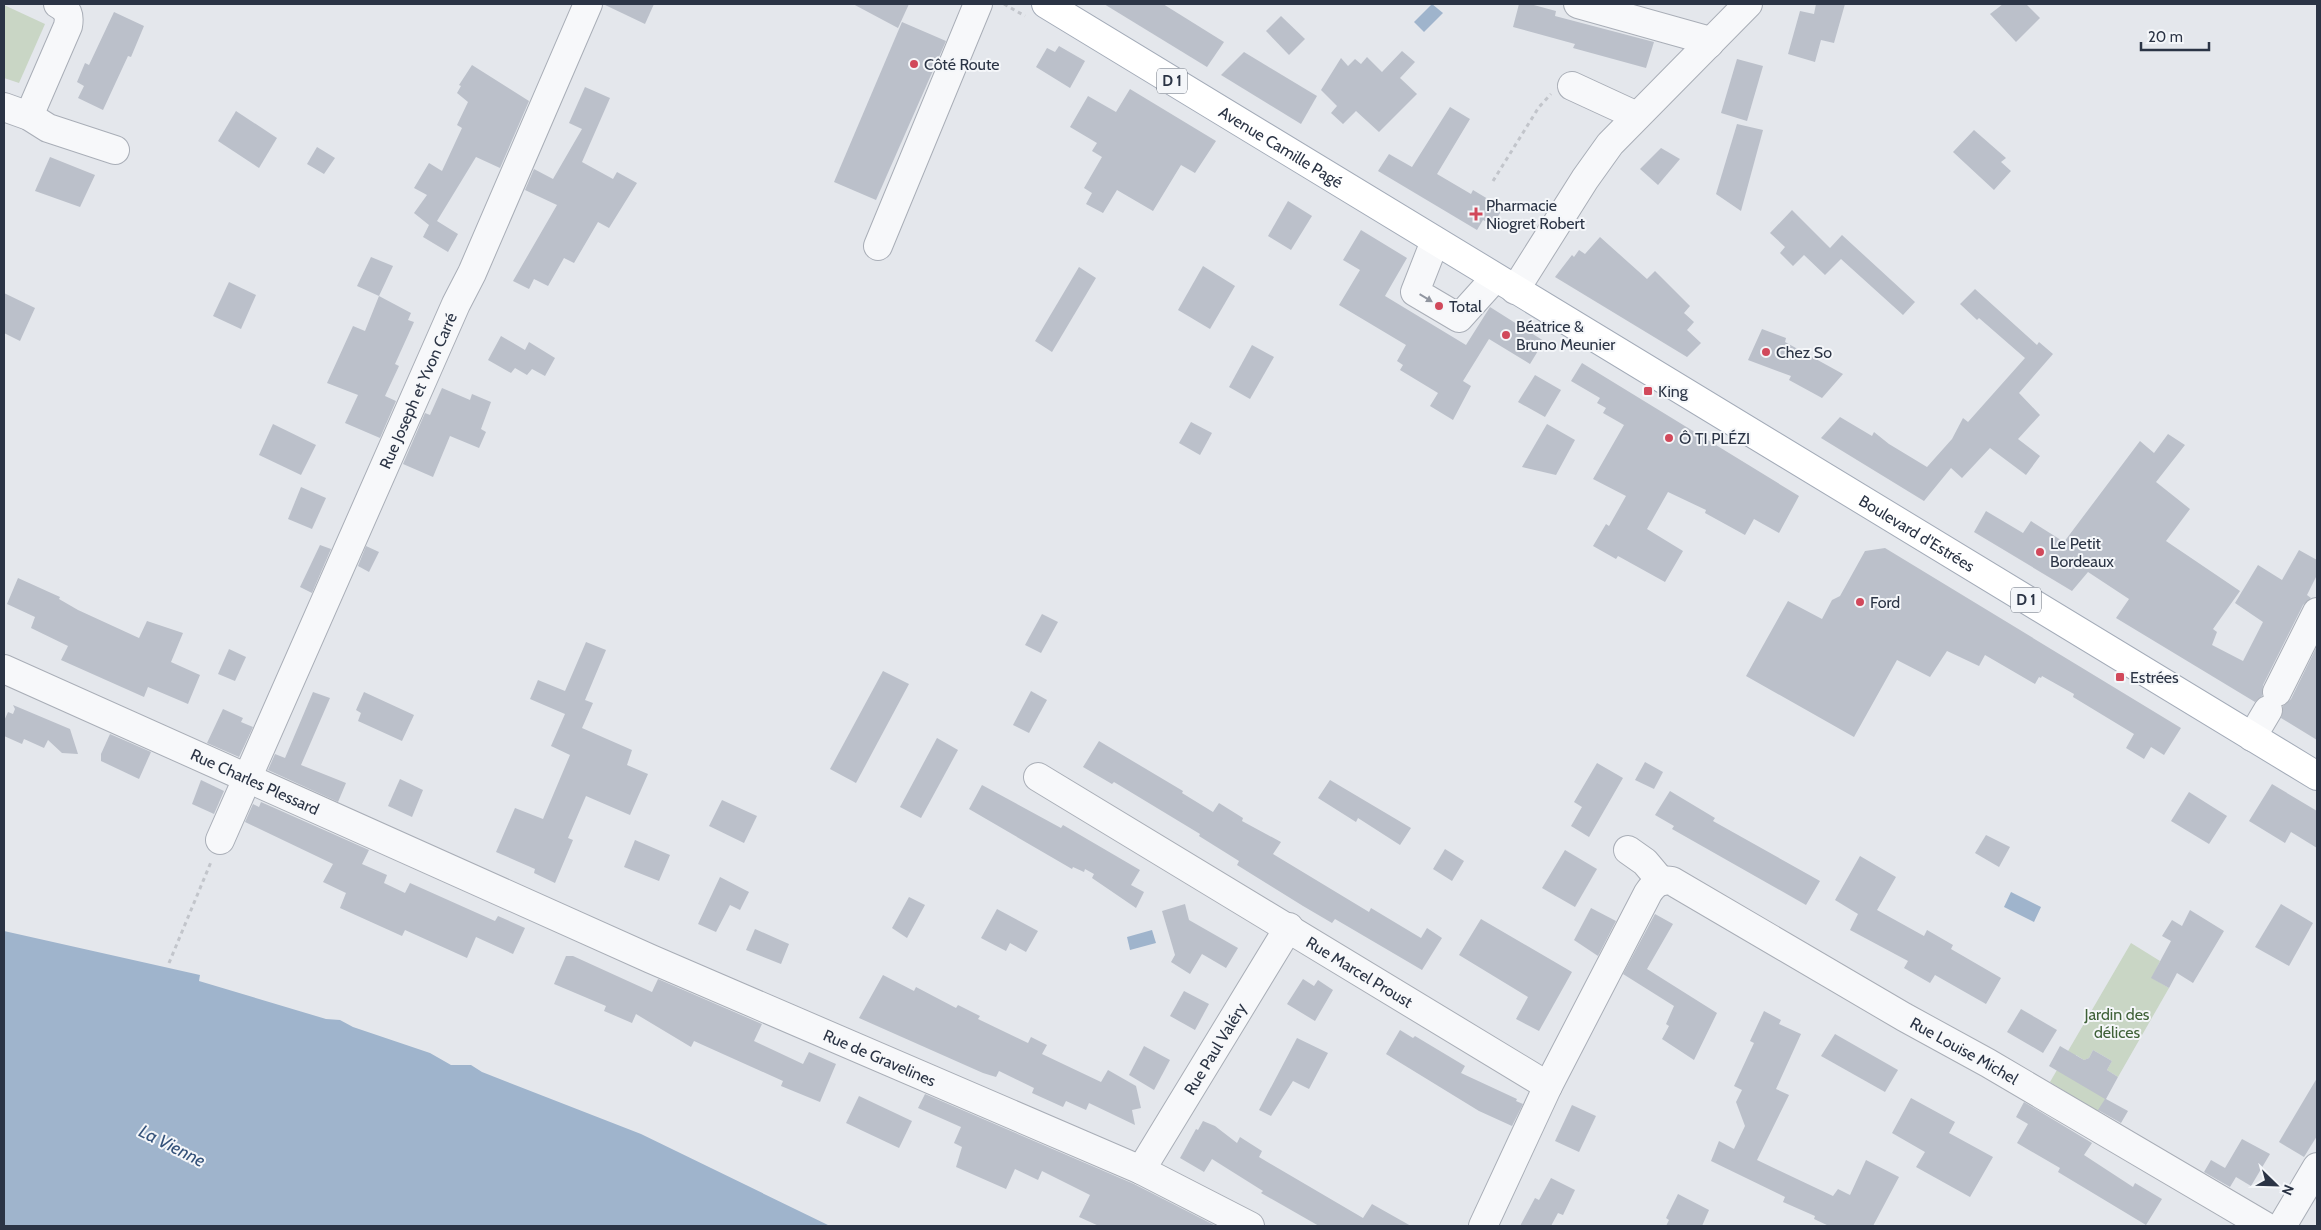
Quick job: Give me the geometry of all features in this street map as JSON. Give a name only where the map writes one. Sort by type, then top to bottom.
[{"type":"main road","name":"Avenue Camille Pagé","points":[[1046,4],[1505,284]]},
{"type":"main road","name":"Boulevard d'Estrées","points":[[1505,284],[2317,776]]},
{"type":"street","points":[[29,116],[68,26],[70,17],[67,9],[58,4]]},
{"type":"street","name":"Rue Joseph et Yvon Carré","points":[[220,840],[456,304],[472,273],[588,4]]},
{"type":"street","points":[[878,246],[978,4]]},
{"type":"street","points":[[1578,4],[1703,39],[1709,44]]},
{"type":"street","points":[[1435,241],[1415,292],[1458,318],[1505,284],[1610,144],[1748,4]]},
{"type":"street","points":[[1572,86],[1637,116]]},
{"type":"street","points":[[4,107],[29,116],[48,128],[115,150]]},
{"type":"street","points":[[2252,737],[2317,612]]},
{"type":"street","name":"Rue Charles Plessard","points":[[4,669],[506,894]]},
{"type":"street","name":"Rue Marcel Proust","points":[[1038,778],[1289,927],[1548,1086]]},
{"type":"street","points":[[1483,1226],[1548,1086],[1648,893],[1661,881],[1645,862],[1628,850]]},
{"type":"street","name":"Rue Louise Michel","points":[[1661,881],[1678,883],[1904,1018],[1988,1063],[2265,1226]]},
{"type":"street","name":"Rue de Gravelines","points":[[506,894],[856,1048],[1141,1170],[1250,1226]]},
{"type":"street","name":"Rue Paul Valéry","points":[[1141,1170],[1289,927]]},
{"type":"street","points":[[2282,1226],[2317,1167]]},
{"type":"path","points":[[1493,182],[1539,107],[1549,95],[1572,86]]},
{"type":"path","points":[[169,963],[220,840]]},
{"type":"green space","points":[[4,5],[45,24],[19,83],[4,78]]},
{"type":"green space","name":"Jardin des délices","points":[[2131,943],[2160,961],[2152,978],[2169,988],[2118,1077],[2107,1070],[2112,1061],[2093,1050],[2089,1058],[2084,1060],[2076,1055],[2074,1080],[2106,1098],[2098,1112],[2050,1082]]},
{"type":"water","points":[[1432,4],[1443,13],[1424,32],[1414,22]]},
{"type":"water","points":[[2011,892],[2041,907],[2034,922],[2004,907]]},
{"type":"water","points":[[1152,930],[1156,943],[1130,950],[1127,937]]},
{"type":"water","name":"La Vienne","points":[[4,931],[200,975],[199,981],[326,1019],[340,1020],[353,1027],[430,1053],[451,1065],[471,1065],[482,1072],[641,1134],[830,1226],[4,1226]]},
{"type":"building","points":[[603,4],[654,4],[645,24]]},
{"type":"building","points":[[853,4],[909,4],[898,28]]},
{"type":"building","points":[[1104,4],[1163,4],[1224,42],[1207,67]]},
{"type":"building","points":[[1519,4],[1530,4],[1556,11],[1555,16],[1654,42],[1646,68],[1573,48],[1575,44],[1513,27]]},
{"type":"building","points":[[1816,4],[1845,4],[1834,43],[1821,40],[1815,62],[1788,54],[1800,11],[1814,14]]},
{"type":"building","points":[[2003,4],[2026,4],[2040,18],[2016,42],[1990,14]]},
{"type":"building","points":[[114,12],[144,26],[131,57],[128,56],[103,110],[78,98],[84,86],[77,82],[85,63],[89,65]]},
{"type":"building","points":[[1281,16],[1305,39],[1289,55],[1266,31]]},
{"type":"building","points":[[902,22],[946,41],[876,200],[834,182]]},
{"type":"building","points":[[1059,46],[1085,61],[1070,88],[1036,67],[1047,48],[1055,52]]},
{"type":"building","points":[[1402,51],[1415,62],[1400,78],[1417,94],[1379,132],[1356,111],[1343,124],[1331,113],[1337,106],[1321,90],[1341,58],[1348,66],[1355,59],[1361,64],[1367,57],[1382,72]]},
{"type":"building","points":[[1244,52],[1317,96],[1301,124],[1221,75]]},
{"type":"building","points":[[1737,59],[1763,66],[1747,121],[1721,113]]},
{"type":"building","points":[[472,65],[529,101],[500,168],[476,157],[437,221],[458,234],[448,252],[423,237],[429,225],[414,213],[427,195],[414,188],[429,163],[442,171],[462,128],[457,125],[468,102],[457,93],[461,86],[459,85]]},
{"type":"building","points":[[585,87],[610,98],[582,162],[613,179],[617,172],[637,183],[609,228],[598,222],[574,263],[564,258],[548,286],[534,279],[529,289],[513,281],[557,205],[525,190],[534,169],[553,179],[582,129],[569,123]]},
{"type":"building","points":[[1130,89],[1216,141],[1195,173],[1181,165],[1153,211],[1117,190],[1103,213],[1086,204],[1092,193],[1084,188],[1102,157],[1092,151],[1097,143],[1070,127],[1088,96],[1116,112]]},
{"type":"building","points":[[1450,107],[1470,119],[1437,174],[1471,194],[1473,190],[1503,208],[1493,225],[1483,220],[1477,230],[1378,171],[1389,154],[1412,167]]},
{"type":"building","points":[[236,111],[277,138],[259,168],[218,141]]},
{"type":"building","points":[[1737,124],[1763,130],[1741,211],[1716,194]]},
{"type":"building","points":[[1974,130],[2006,158],[2001,162],[2011,171],[1994,190],[1953,152]]},
{"type":"building","points":[[317,147],[335,158],[324,174],[307,164]]},
{"type":"building","points":[[1661,148],[1680,159],[1658,185],[1640,169]]},
{"type":"building","points":[[50,157],[95,175],[80,207],[35,191]]},
{"type":"building","points":[[1288,201],[1312,216],[1291,250],[1268,236]]},
{"type":"building","points":[[1792,210],[1830,248],[1842,235],[1915,302],[1903,315],[1841,259],[1825,275],[1804,255],[1793,266],[1780,253],[1785,247],[1770,233]]},
{"type":"building","points":[[1361,230],[1407,258],[1385,296],[1466,345],[1490,307],[1544,341],[1530,364],[1489,339],[1463,381],[1471,386],[1453,420],[1430,406],[1438,393],[1400,370],[1403,365],[1397,361],[1406,345],[1339,305],[1360,270],[1343,260]]},
{"type":"building","points":[[1600,237],[1647,279],[1655,271],[1690,306],[1684,313],[1694,322],[1687,330],[1701,343],[1687,357],[1555,277],[1572,255],[1574,257],[1579,250],[1585,254]]},
{"type":"building","points":[[371,257],[393,266],[379,296],[357,286]]},
{"type":"building","points":[[1203,266],[1235,286],[1210,329],[1178,310]]},
{"type":"building","points":[[1079,267],[1096,278],[1052,352],[1035,341]]},
{"type":"building","points":[[229,282],[256,295],[241,329],[213,316]]},
{"type":"building","points":[[1975,289],[2037,345],[2039,342],[2053,354],[2019,393],[2040,415],[2018,439],[2040,456],[2026,475],[1990,448],[1962,478],[1951,468],[1924,501],[1821,438],[1840,417],[1872,436],[1874,432],[1889,444],[1927,467],[1952,439],[1963,418],[1968,422],[2025,358],[1960,304]]},
{"type":"building","points":[[4,293],[35,308],[20,341],[4,333]]},
{"type":"building","points":[[379,296],[411,313],[408,320],[414,322],[395,364],[399,366],[385,396],[396,401],[380,438],[345,423],[358,395],[327,383],[353,326],[365,331]]},
{"type":"building","points":[[1762,329],[1786,338],[1785,342],[1843,374],[1822,398],[1789,380],[1791,376],[1748,360]]},
{"type":"building","points":[[501,336],[525,350],[529,342],[555,358],[545,376],[532,369],[527,375],[515,368],[511,373],[488,360]]},
{"type":"building","points":[[1252,345],[1274,357],[1250,399],[1229,387]]},
{"type":"building","points":[[1582,363],[1799,496],[1779,533],[1754,519],[1745,535],[1705,513],[1706,510],[1668,492],[1647,529],[1683,551],[1665,582],[1618,556],[1616,559],[1593,546],[1606,524],[1609,526],[1626,496],[1593,479],[1624,425],[1603,413],[1606,408],[1597,403],[1600,398],[1571,381]]},
{"type":"building","points":[[1535,375],[1561,390],[1545,417],[1518,402]]},
{"type":"building","points":[[442,388],[470,400],[472,394],[491,402],[481,429],[486,432],[479,448],[450,436],[433,477],[403,464],[425,413],[430,415]]},
{"type":"building","points":[[1191,422],[1212,433],[1200,455],[1179,443]]},
{"type":"building","points":[[273,424],[316,445],[301,475],[259,455]]},
{"type":"building","points":[[1547,424],[1575,440],[1556,475],[1522,467]]},
{"type":"building","points":[[2168,434],[2185,445],[2156,482],[2190,509],[2166,541],[2240,591],[2213,629],[2217,632],[2212,645],[2243,661],[2263,622],[2235,603],[2258,565],[2282,580],[2299,550],[2317,560],[2317,575],[2307,595],[2311,598],[2303,605],[2263,685],[2262,696],[2255,702],[2116,618],[2129,599],[2088,572],[2072,591],[1974,532],[1986,511],[2023,533],[2031,521],[2064,542],[2140,441],[2154,453]]},
{"type":"building","points":[[301,487],[326,498],[312,529],[288,519]]},
{"type":"building","points":[[320,545],[331,549],[312,593],[300,587]]},
{"type":"building","points":[[366,546],[379,552],[369,572],[358,566]]},
{"type":"building","points":[[1885,548],[2181,728],[2164,755],[2151,747],[2144,759],[2126,748],[2134,734],[2073,697],[2074,694],[2042,676],[2041,678],[2039,677],[2035,684],[1985,655],[1979,666],[1947,651],[1930,677],[1897,660],[1854,737],[1746,676],[1788,601],[1822,619],[1832,600],[1840,596],[1865,551]]},
{"type":"building","points":[[18,578],[60,597],[59,599],[78,610],[139,638],[147,621],[183,633],[171,662],[200,675],[188,704],[148,687],[144,697],[61,660],[68,646],[31,628],[35,617],[7,604]]},
{"type":"building","points":[[1042,614],[1058,622],[1041,653],[1025,645]]},
{"type":"building","points":[[586,642],[606,650],[585,700],[593,703],[582,728],[632,750],[627,765],[648,774],[630,815],[586,796],[568,838],[573,840],[555,883],[534,873],[535,869],[496,852],[515,808],[543,819],[570,755],[551,746],[565,714],[530,699],[538,680],[565,691]]},
{"type":"building","points":[[2317,646],[2317,740],[2281,718],[2283,706],[2291,699]]},
{"type":"building","points":[[229,649],[246,657],[235,681],[218,674]]},
{"type":"building","points":[[883,671],[909,684],[856,783],[830,769]]},
{"type":"building","points":[[1031,691],[1047,700],[1029,733],[1013,725]]},
{"type":"building","points":[[313,692],[330,698],[301,765],[346,783],[338,802],[268,770],[275,754],[285,758]]},
{"type":"building","points":[[364,692],[414,715],[402,741],[358,721],[361,713],[356,710]]},
{"type":"building","points":[[13,705],[70,729],[78,754],[62,753],[48,740],[44,748],[24,739],[22,744],[4,736],[4,721],[8,712],[13,714],[15,709]]},
{"type":"building","points":[[223,709],[243,718],[241,722],[253,727],[239,757],[207,743]]},
{"type":"building","points":[[110,734],[151,752],[139,779],[101,761],[101,754]]},
{"type":"building","points":[[937,738],[958,750],[921,818],[900,807]]},
{"type":"building","points":[[1099,741],[1183,791],[1182,793],[1213,812],[1219,803],[1243,818],[1242,821],[1281,842],[1273,854],[1369,912],[1371,908],[1421,938],[1427,928],[1442,938],[1422,970],[1335,919],[1332,923],[1303,906],[1237,865],[1239,861],[1199,836],[1200,834],[1114,782],[1112,784],[1083,767]]},
{"type":"building","points":[[1645,762],[1663,772],[1654,789],[1635,780]]},
{"type":"building","points":[[1597,763],[1623,778],[1589,837],[1571,826],[1582,807],[1574,802]]},
{"type":"building","points":[[400,779],[423,790],[412,817],[388,806]]},
{"type":"building","points":[[201,780],[224,791],[214,814],[192,804]]},
{"type":"building","points":[[1330,780],[1411,828],[1400,845],[1358,818],[1356,822],[1318,798]]},
{"type":"building","points":[[2272,784],[2317,811],[2317,848],[2291,832],[2285,843],[2249,821]]},
{"type":"building","points":[[982,785],[1061,828],[1063,825],[1140,870],[1131,885],[1144,892],[1136,908],[1092,878],[1094,874],[1085,869],[1084,872],[1073,867],[1072,869],[969,809]]},
{"type":"building","points":[[1670,791],[1715,818],[1713,821],[1820,881],[1806,905],[1672,829],[1674,826],[1655,815]]},
{"type":"building","points":[[2189,792],[2227,816],[2209,844],[2171,821]]},
{"type":"building","points":[[722,800],[757,816],[744,843],[709,826]]},
{"type":"building","points":[[261,802],[369,850],[362,864],[387,875],[384,883],[405,893],[410,883],[495,921],[498,916],[525,928],[513,954],[476,937],[467,958],[405,930],[402,936],[340,908],[346,893],[323,882],[333,864],[245,822],[253,804],[259,807]]},
{"type":"building","points":[[1986,835],[2010,847],[1999,867],[1975,853]]},
{"type":"building","points":[[635,840],[670,855],[659,881],[624,867]]},
{"type":"building","points":[[1445,849],[1464,861],[1452,881],[1433,869]]},
{"type":"building","points":[[1565,850],[1597,869],[1575,907],[1542,888]]},
{"type":"building","points":[[1860,856],[1896,877],[1877,910],[1924,936],[1927,930],[1953,945],[1951,949],[2001,978],[1986,1004],[1935,975],[1930,983],[1904,968],[1908,961],[1850,930],[1858,914],[1835,900]]},
{"type":"building","points":[[720,877],[749,892],[740,910],[730,905],[716,932],[698,924]]},
{"type":"building","points":[[909,897],[925,905],[907,938],[892,928]]},
{"type":"building","points":[[1185,904],[1189,920],[1238,948],[1226,968],[1202,954],[1190,974],[1171,962],[1175,955],[1162,911]]},
{"type":"building","points":[[2281,904],[2313,923],[2289,966],[2255,947]]},
{"type":"building","points":[[1591,908],[1616,921],[1598,956],[1574,940]]},
{"type":"building","points":[[997,909],[1038,931],[1026,952],[1010,943],[1006,951],[981,938]]},
{"type":"building","points":[[2190,910],[2224,931],[2193,983],[2177,973],[2169,988],[2151,978],[2171,941],[2162,936],[2172,920],[2182,926]]},
{"type":"building","points":[[1655,914],[1673,924],[1647,969],[1717,1013],[1694,1060],[1662,1039],[1669,1026],[1666,1024],[1674,1006],[1623,974]]},
{"type":"building","points":[[1481,919],[1572,972],[1539,1031],[1516,1019],[1528,997],[1459,955]]},
{"type":"building","points":[[755,929],[789,944],[781,964],[746,950]]},
{"type":"building","points":[[566,956],[573,956],[652,992],[658,979],[762,1024],[754,1041],[803,1064],[809,1052],[836,1064],[820,1102],[781,1086],[783,1081],[694,1041],[691,1047],[636,1014],[632,1023],[604,1011],[606,1006],[554,984]]},
{"type":"building","points":[[883,975],[914,991],[916,987],[956,1008],[958,1005],[980,1016],[978,1019],[1028,1043],[1031,1037],[1047,1045],[1042,1054],[1101,1082],[1108,1070],[1136,1086],[1141,1108],[1132,1110],[1135,1125],[1089,1103],[1086,1110],[1066,1101],[1063,1107],[1032,1093],[1034,1088],[999,1071],[996,1077],[983,1073],[859,1018]]},
{"type":"building","points":[[1303,979],[1314,986],[1318,980],[1333,990],[1315,1021],[1287,1004]]},
{"type":"building","points":[[1184,991],[1209,1004],[1195,1030],[1170,1016]]},
{"type":"building","points":[[2021,1009],[2057,1030],[2043,1053],[2007,1032]]},
{"type":"building","points":[[1764,1011],[1781,1020],[1779,1024],[1801,1034],[1776,1089],[1789,1095],[1757,1160],[1833,1196],[1838,1189],[1850,1195],[1866,1160],[1899,1177],[1873,1226],[1829,1226],[1814,1219],[1815,1216],[1783,1202],[1785,1197],[1711,1161],[1719,1141],[1734,1149],[1745,1126],[1736,1102],[1742,1090],[1734,1086],[1754,1043],[1750,1041]]},
{"type":"building","points":[[1400,1030],[1413,1038],[1415,1036],[1465,1066],[1461,1073],[1517,1099],[1516,1101],[1523,1104],[1512,1126],[1479,1111],[1386,1054]]},
{"type":"building","points":[[1835,1034],[1898,1070],[1885,1092],[1821,1056]]},
{"type":"building","points":[[1297,1038],[1328,1053],[1309,1089],[1293,1081],[1271,1116],[1259,1110]]},
{"type":"building","points":[[1144,1046],[1170,1060],[1154,1090],[1129,1075]]},
{"type":"building","points":[[2060,1046],[2084,1060],[2089,1058],[2093,1050],[2112,1061],[2107,1070],[2118,1077],[2106,1099],[2128,1111],[2121,1123],[2098,1110],[2105,1099],[2049,1066]]},
{"type":"building","points":[[2317,1078],[2317,1136],[2304,1157],[2279,1142]]},
{"type":"building","points":[[925,1094],[1134,1184],[1216,1226],[1099,1226],[1079,1217],[1090,1195],[1042,1171],[1038,1180],[1015,1169],[1006,1189],[956,1167],[962,1147],[954,1143],[961,1127],[918,1108]]},
{"type":"building","points":[[859,1096],[912,1121],[899,1148],[846,1123]]},
{"type":"building","points":[[1911,1098],[1955,1122],[1949,1133],[1993,1157],[1970,1197],[1916,1167],[1925,1152],[1892,1133]]},
{"type":"building","points":[[2024,1102],[2092,1143],[2084,1155],[2133,1187],[2135,1183],[2162,1199],[2146,1225],[2058,1172],[2060,1168],[2017,1143],[2028,1124],[2016,1117]]},
{"type":"building","points":[[1572,1105],[1596,1116],[1579,1152],[1555,1141]]},
{"type":"building","points":[[1203,1121],[1215,1126],[1237,1143],[1240,1137],[1262,1151],[1259,1157],[1363,1218],[1372,1204],[1411,1226],[1319,1226],[1261,1193],[1263,1191],[1212,1159],[1204,1172],[1180,1158],[1196,1129],[1198,1130]]},
{"type":"building","points":[[2242,1139],[2270,1154],[2251,1186],[2236,1177],[2230,1187],[2204,1172],[2211,1160],[2225,1168]]},
{"type":"building","points":[[1551,1178],[1575,1190],[1563,1215],[1558,1213],[1551,1226],[1520,1226],[1535,1198],[1539,1200]]},
{"type":"building","points":[[1678,1194],[1709,1210],[1702,1226],[1666,1226],[1669,1220],[1666,1218]]},
{"type":"place","name":"Côté Route","points":[[914,64]]},
{"type":"place","name":"Pharmacie Niogret Robert","points":[[1476,214]]},
{"type":"place","name":"Total","points":[[1439,306]]},
{"type":"place","name":"Béatrice & Bruno Meunier","points":[[1506,335]]},
{"type":"place","name":"Chez So","points":[[1766,352]]},
{"type":"place","name":"King","points":[[1648,391]]},
{"type":"place","name":"Ô TI PLÉZI","points":[[1669,438]]},
{"type":"place","name":"Le Petit Bordeaux","points":[[2040,552]]},
{"type":"place","name":"Ford","points":[[1860,602]]},
{"type":"place","name":"Estrées","points":[[2120,677]]}]
